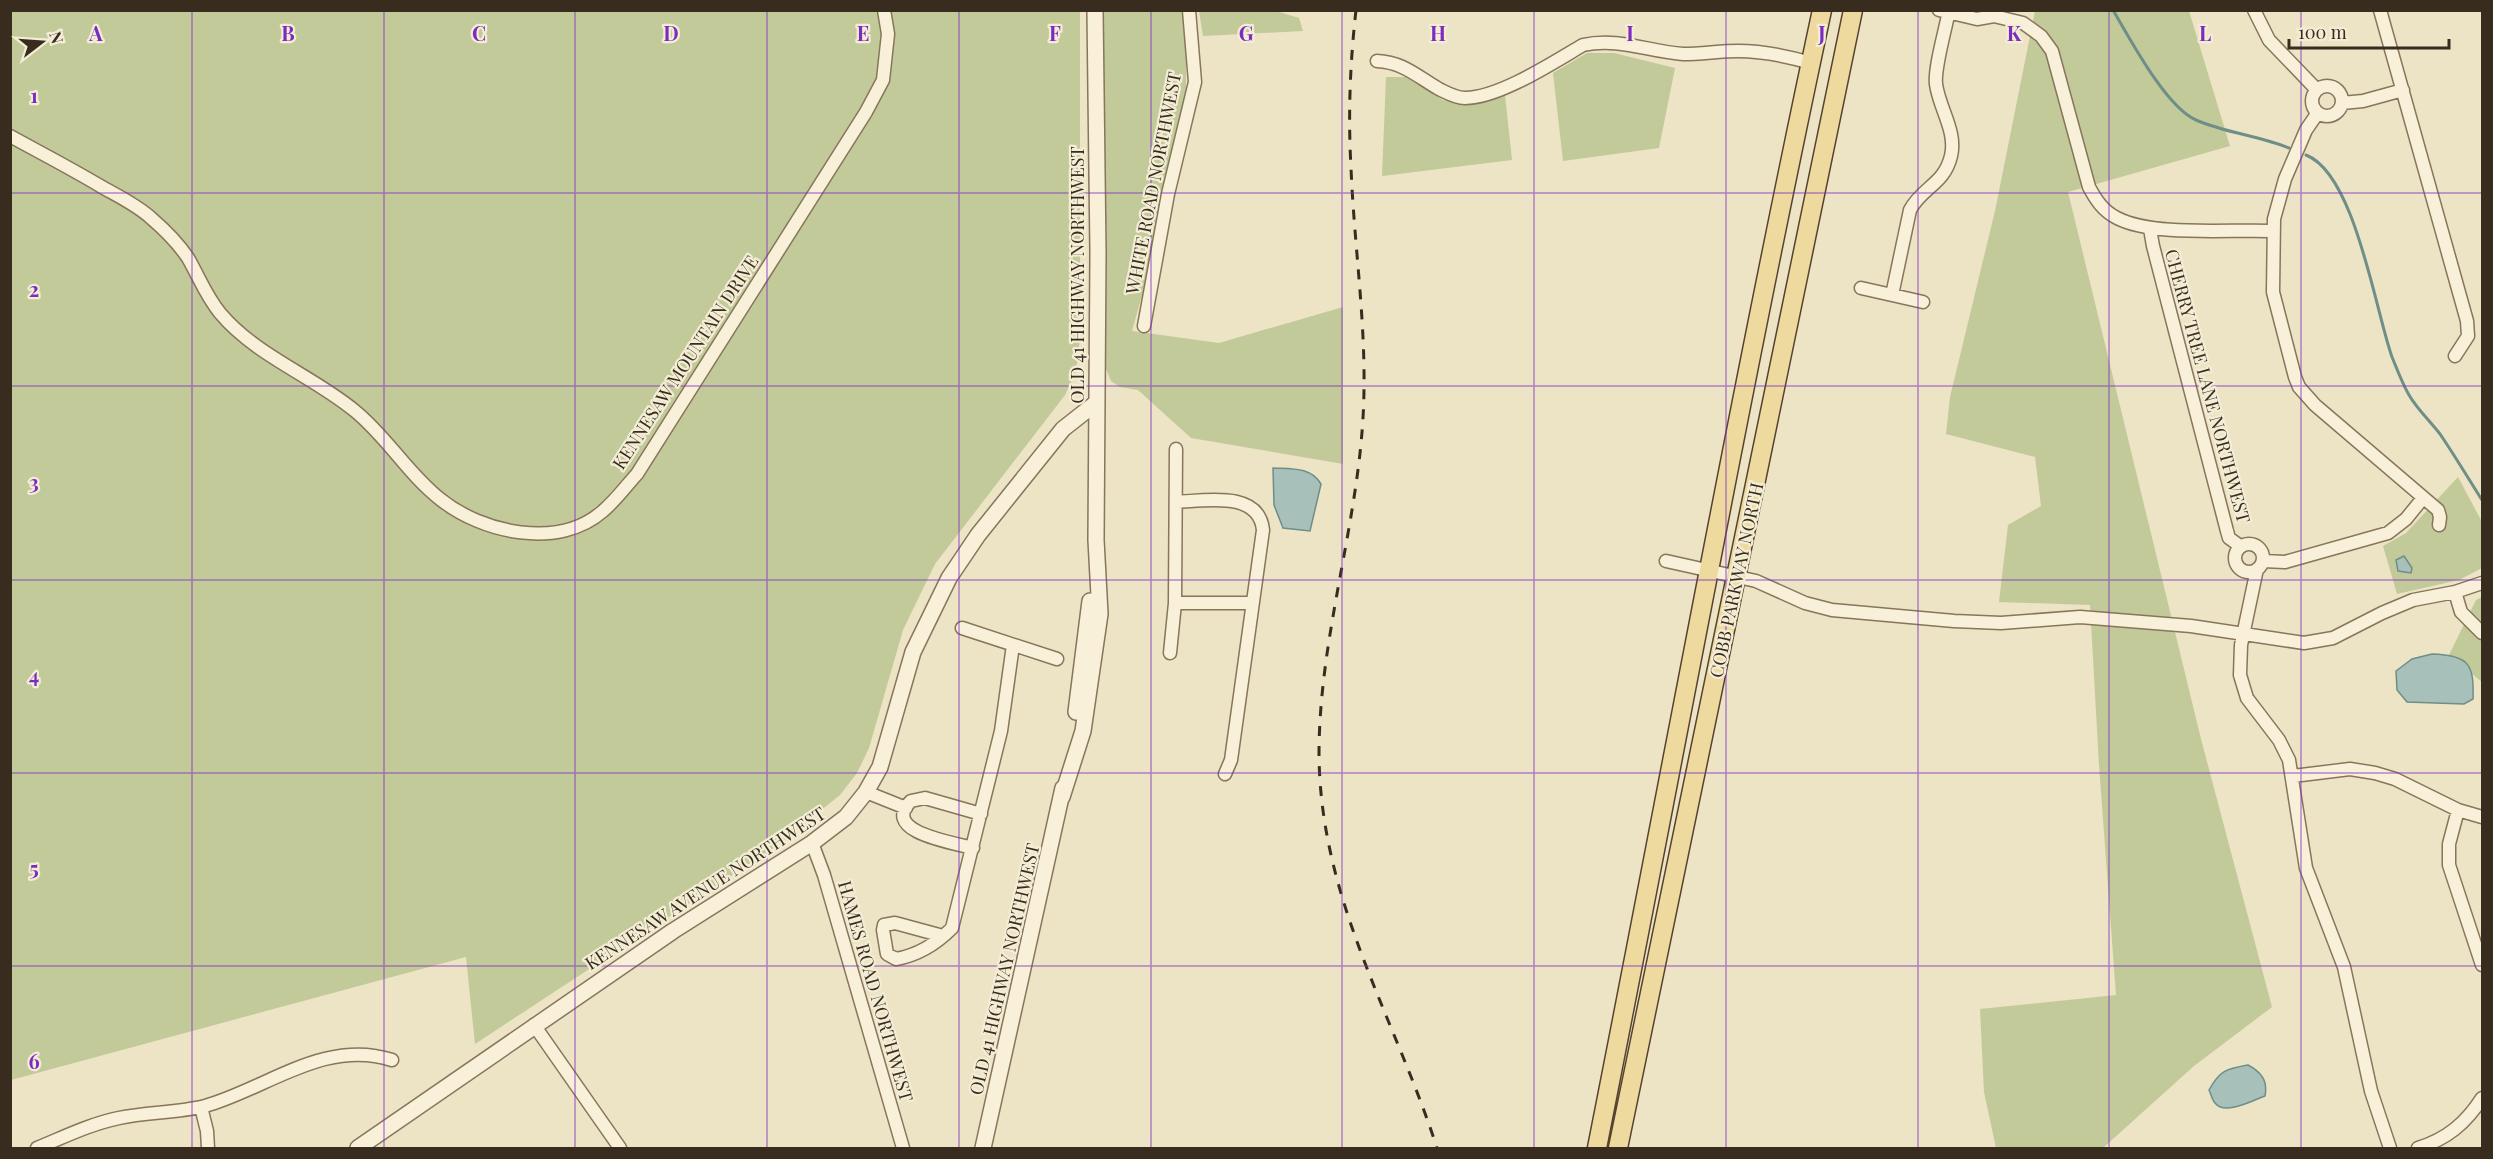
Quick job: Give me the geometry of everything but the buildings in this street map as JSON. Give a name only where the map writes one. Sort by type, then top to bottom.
[{"type":"main road","name":"COBB PARKWAY NORTH","points":[[1597,1149],[1707,570],[1822,10]]},
{"type":"main road","name":"COBB PARKWAY NORTH","points":[[1618,1149],[1738,577],[1853,11]]},
{"type":"street","name":"KENNESAW MOUNTAIN DRIVE","points":[[10,136],[80,174],[150,217],[176,242],[188,258],[204,290],[221,314],[240,332],[276,359],[325,388],[357,412],[440,499],[485,526],[512,532],[546,533],[578,525],[602,512],[637,474],[867,112],[883,80],[888,34],[884,10]]},
{"type":"street","name":"OLD 41 HIGHWAY NORTHWEST","points":[[983,1149],[1062,797],[1083,731],[1097,645],[1100,592],[1096,540],[1098,230],[1095,10]]},
{"type":"street","name":"WHITE ROAD NORTHWEST","points":[[1144,326],[1168,194],[1195,82],[1189,10]]},
{"type":"street","points":[[2254,10],[2269,40],[2316,90]]},
{"type":"street","points":[[2380,10],[2467,321],[2468,336],[2456,356]]},
{"type":"street","points":[[1892,295],[1910,210],[1916,200],[1940,180],[1952,154],[1950,128],[1944,115],[1936,81],[1946,11],[1977,19],[1991,13],[2023,22],[2033,28],[2052,51],[2090,187],[2097,201],[2115,217],[2150,229],[2273,231]]},
{"type":"street","points":[[1377,61],[1410,69],[1438,89],[1465,98],[1502,88],[1544,68],[1583,45],[1592,43],[1639,45],[1682,54],[1738,51],[1773,53],[1811,63]]},
{"type":"street","points":[[2325,86],[2334,87],[2340,94],[2342,103],[2338,111],[2331,116],[2317,114],[2311,102],[2316,90],[2325,86]]},
{"type":"street","points":[[2342,103],[2363,102],[2403,90]]},
{"type":"street","points":[[2317,114],[2306,130],[2285,179],[2274,219],[2273,292],[2295,377],[2299,387],[2315,405],[2438,510],[2439,525]]},
{"type":"street","name":"CHERRY TREE LANE NORTHWEST","points":[[2150,229],[2152,246],[2227,531],[2229,538],[2240,546]]},
{"type":"street","points":[[1861,288],[1923,302]]},
{"type":"street","name":"KENNESAW AVENUE NORTHWEST","points":[[358,1149],[534,1025],[673,931],[812,843],[846,817],[866,792],[880,767],[913,652],[945,586],[978,535],[1064,429],[1096,403]]},
{"type":"street","points":[[1170,653],[1175,603],[1176,449]]},
{"type":"street","points":[[2390,1149],[2369,1083],[2344,967],[2306,868],[2293,776],[2284,748],[2247,698],[2243,689],[2240,664],[2244,633],[2260,565],[2263,555],[2256,545],[2251,543],[2240,546],[2235,555],[2236,565],[2248,572],[2260,565],[2285,562],[2388,532],[2406,519],[2423,498]]},
{"type":"street","points":[[1176,502],[1243,502],[1255,509],[1262,522],[1263,530],[1231,760],[1225,774]]},
{"type":"street","points":[[1666,561],[1767,585],[1805,603],[1832,610],[2001,623],[2080,616],[2170,624],[2291,641],[2318,642],[2333,638],[2413,600],[2455,592],[2482,583]]},
{"type":"street","points":[[2455,592],[2461,612],[2482,633]]},
{"type":"street","points":[[1175,603],[1252,603]]},
{"type":"street","points":[[962,628],[1057,659]]},
{"type":"street","points":[[943,936],[895,923],[888,923],[882,930],[887,954],[890,958],[896,959],[924,950],[943,936],[952,927],[1001,731],[1013,645]]},
{"type":"street","points":[[2293,776],[2350,769],[2375,772],[2396,779],[2458,810],[2482,817]]},
{"type":"street","points":[[866,792],[906,808]]},
{"type":"street","points":[[973,848],[912,831],[905,822],[906,808],[911,801],[925,798],[981,814]]},
{"type":"street","points":[[2458,810],[2449,844],[2449,865],[2482,965]]},
{"type":"street","name":"HAMES ROAD NORTHWEST","points":[[812,843],[824,874],[903,1149]]},
{"type":"street","points":[[534,1025],[620,1149]]},
{"type":"street","points":[[37,1149],[83,1128],[117,1118],[201,1107],[238,1095],[300,1067],[326,1059],[361,1054],[392,1060]]},
{"type":"street","points":[[2418,1149],[2437,1142],[2456,1130],[2482,1098]]},
{"type":"street","points":[[201,1107],[208,1149]]},
{"type":"green space","points":[[11,11],[1080,11],[1080,338],[1076,372],[1065,395],[935,564],[903,630],[869,748],[857,773],[840,795],[778,845],[475,1044],[466,957],[11,1080]]},
{"type":"green space","points":[[1104,11],[1182,11],[1186,42],[1186,91],[1149,270],[1132,331],[1219,343],[1343,307],[1343,464],[1191,438],[1138,390],[1120,387],[1111,381],[1103,362]]},
{"type":"green space","points":[[1199,11],[1276,11],[1299,18],[1303,31],[1203,36]]},
{"type":"green space","points":[[2035,11],[2189,11],[2230,146],[2068,192],[2201,739],[2272,1007],[2194,1066],[2103,1148],[1996,1148],[1984,1092],[1980,1009],[2116,995],[2090,605],[1999,602],[2008,525],[2041,506],[2035,457],[1946,434],[1950,397],[1995,211]]},
{"type":"green space","points":[[1587,53],[1614,53],[1675,68],[1659,148],[1563,161],[1553,73]]},
{"type":"green space","points":[[1386,77],[1406,77],[1443,100],[1464,105],[1505,95],[1512,160],[1382,176]]},
{"type":"green space","points":[[2458,477],[2482,522],[2482,568],[2459,580],[2397,594],[2383,546],[2406,533]]},
{"type":"green space","points":[[2482,597],[2482,682],[2449,655],[2476,600]]},
{"type":"water","points":[[1273,468],[1294,469],[1312,474],[1321,484],[1310,531],[1283,528],[1274,505]]},
{"type":"water","points":[[2404,556],[2412,568],[2411,573],[2398,571],[2396,560]]},
{"type":"water","points":[[2432,654],[2455,657],[2467,664],[2472,678],[2473,699],[2464,704],[2407,702],[2397,690],[2396,671],[2412,659]]},
{"type":"water","points":[[2248,1065],[2262,1077],[2265,1096],[2232,1108],[2220,1107],[2214,1102],[2209,1090],[2213,1083],[2220,1074]]},
{"type":"waterway","points":[[2113,10],[2161,87],[2185,113],[2207,124],[2289,148]]},
{"type":"waterway","points":[[2306,155],[2323,167],[2338,188],[2350,215],[2361,245],[2392,357],[2406,390],[2440,434],[2482,500]]},
{"type":"railway","points":[[1356,10],[1351,69],[1350,128],[1352,196],[1363,334],[1362,435],[1357,480],[1326,662],[1319,754],[1323,807],[1332,858],[1345,908],[1437,1148]]}]
